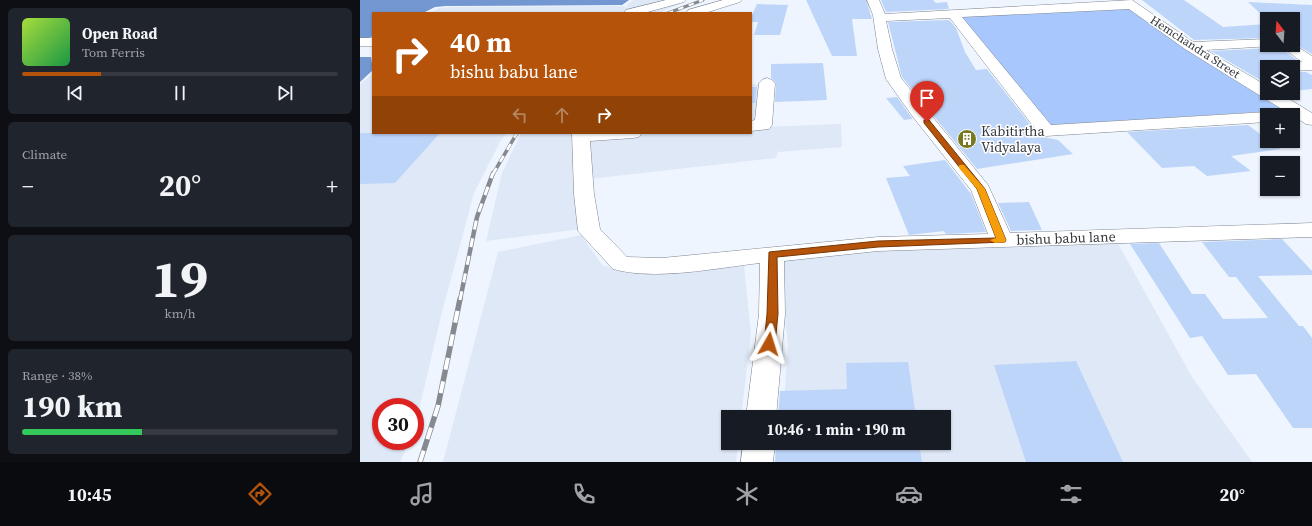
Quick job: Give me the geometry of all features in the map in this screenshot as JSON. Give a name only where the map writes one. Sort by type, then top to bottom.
[{"type":"street","points":[[634,12],[680,0]]},
{"type":"street","points":[[695,12],[736,0]]},
{"type":"street","points":[[873,0],[880,18],[885,49],[894,78],[919,113],[981,189],[1002,240]]},
{"type":"street","points":[[880,18],[1127,3]]},
{"type":"street","name":"Hemchandra Street","points":[[1127,3],[1190,46],[1260,89]]},
{"type":"street","points":[[953,14],[1046,131],[1260,117]]},
{"type":"street","points":[[360,42],[372,42]]},
{"type":"street","points":[[1190,46],[1260,43]]},
{"type":"street","points":[[1300,48],[1312,62]]},
{"type":"street","points":[[1300,67],[1312,66]]},
{"type":"street","points":[[1300,73],[1312,80]]},
{"type":"street","points":[[752,126],[763,125],[768,83]]},
{"type":"street","name":"Hemchandra Street","points":[[1279,100],[1305,116]]},
{"type":"street","points":[[581,135],[607,134]]},
{"type":"street","name":"bishu babu lane","points":[[581,135],[584,194],[589,231],[621,264],[662,266],[878,244],[1312,230]]},
{"type":"street","points":[[762,410],[772,314],[772,254]]},
{"type":"street","points":[[757,462],[758,450]]},
{"type":"shaded area","points":[[360,0],[629,0],[622,5],[446,6],[435,7],[425,12],[372,12],[372,36],[360,42]]},
{"type":"shaded area","points":[[633,0],[676,0],[634,10],[626,6]]},
{"type":"shaded area","points":[[677,2],[682,3],[660,12],[641,12]]},
{"type":"shaded area","points":[[624,6],[635,12],[432,12],[439,8],[453,7]]},
{"type":"shaded area","points":[[1128,7],[1260,90],[1260,100],[1275,100],[1288,108],[1260,108],[1260,112],[1051,125],[958,15]]},
{"type":"shaded area","points":[[360,57],[371,57],[372,71],[360,82]]},
{"type":"shaded area","points":[[372,74],[372,134],[506,134],[501,140],[474,193],[441,316],[422,398],[372,398],[372,450],[406,450],[400,462],[360,462],[360,84]]},
{"type":"shaded area","points":[[752,84],[762,85],[761,127],[841,124],[842,147],[778,152],[776,158],[580,180],[582,229],[486,241],[502,173],[521,134],[752,134]]},
{"type":"shaded area","points":[[581,235],[603,266],[640,273],[744,265],[751,334],[742,410],[721,410],[721,450],[737,450],[736,462],[443,462],[498,252]]},
{"type":"shaded area","points":[[1115,238],[1192,377],[1252,462],[779,462],[780,450],[951,450],[951,410],[783,410],[788,345],[779,258],[877,247]]},
{"type":"building","points":[[806,0],[866,0],[872,19],[852,19],[857,56],[832,56]]},
{"type":"building","points":[[881,0],[933,0],[936,3],[947,2],[949,9],[886,12]]},
{"type":"building","points":[[1142,0],[1184,0],[1223,27],[1260,24],[1260,38],[1194,40]]},
{"type":"building","points":[[1248,2],[1312,5],[1312,54],[1300,47],[1300,12],[1260,12],[1260,13]]},
{"type":"building","points":[[757,4],[788,5],[780,35],[754,35],[758,22],[752,22],[752,15]]},
{"type":"building","points":[[949,20],[956,28],[965,52],[976,70],[987,69],[1039,136],[1058,140],[1073,154],[977,169],[902,77],[888,22]]},
{"type":"building","points":[[1260,49],[1260,52],[1286,52],[1297,60],[1260,60],[1260,80],[1211,51]]},
{"type":"building","points":[[823,63],[827,100],[775,102],[776,83],[771,78],[771,64]]},
{"type":"building","points":[[1300,72],[1306,72],[1312,75],[1312,89],[1300,90]]},
{"type":"building","points":[[752,87],[757,87],[755,103],[752,103]]},
{"type":"building","points":[[897,97],[912,119],[904,120],[886,98]]},
{"type":"building","points":[[1248,125],[1260,134],[1260,148],[1281,149],[1231,156],[1251,171],[1207,176],[1194,166],[1162,168],[1127,132]]},
{"type":"building","points":[[360,133],[439,134],[395,183],[360,184]]},
{"type":"building","points":[[945,160],[971,194],[986,232],[946,234],[944,231],[909,235],[886,178],[910,176],[903,166]]},
{"type":"building","points":[[1029,202],[1042,230],[1011,231],[998,203]]},
{"type":"building","points":[[1282,239],[1312,271],[1312,275],[1258,276],[1299,326],[1303,326],[1312,338],[1312,428],[1293,428],[1256,374],[1228,375],[1202,336],[1190,338],[1130,244],[1159,243],[1192,294],[1205,294],[1223,319],[1268,318],[1236,277],[1229,277],[1202,242]]},
{"type":"building","points":[[1076,361],[1123,462],[1026,462],[994,365]]},
{"type":"building","points":[[908,362],[915,410],[779,410],[780,391],[847,389],[846,363]]},
{"type":"building","points":[[776,450],[920,450],[922,462],[775,462]]},
{"type":"railway","points":[[671,12],[703,0]]},
{"type":"railway","points":[[493,174],[516,134]]},
{"type":"railway","points":[[460,300],[477,217],[493,173]]},
{"type":"railway","points":[[420,462],[438,406],[460,299]]},
{"type":"slow traffic","points":[[962,166],[967,174],[981,189],[1002,240],[995,240]]},
{"type":"place","name":"Kabitirtha Vidyalaya","points":[[967,139]]},
{"type":"route","points":[[769,344],[772,314],[772,254],[878,244],[1002,240],[981,189],[967,174],[927,122]]}]
